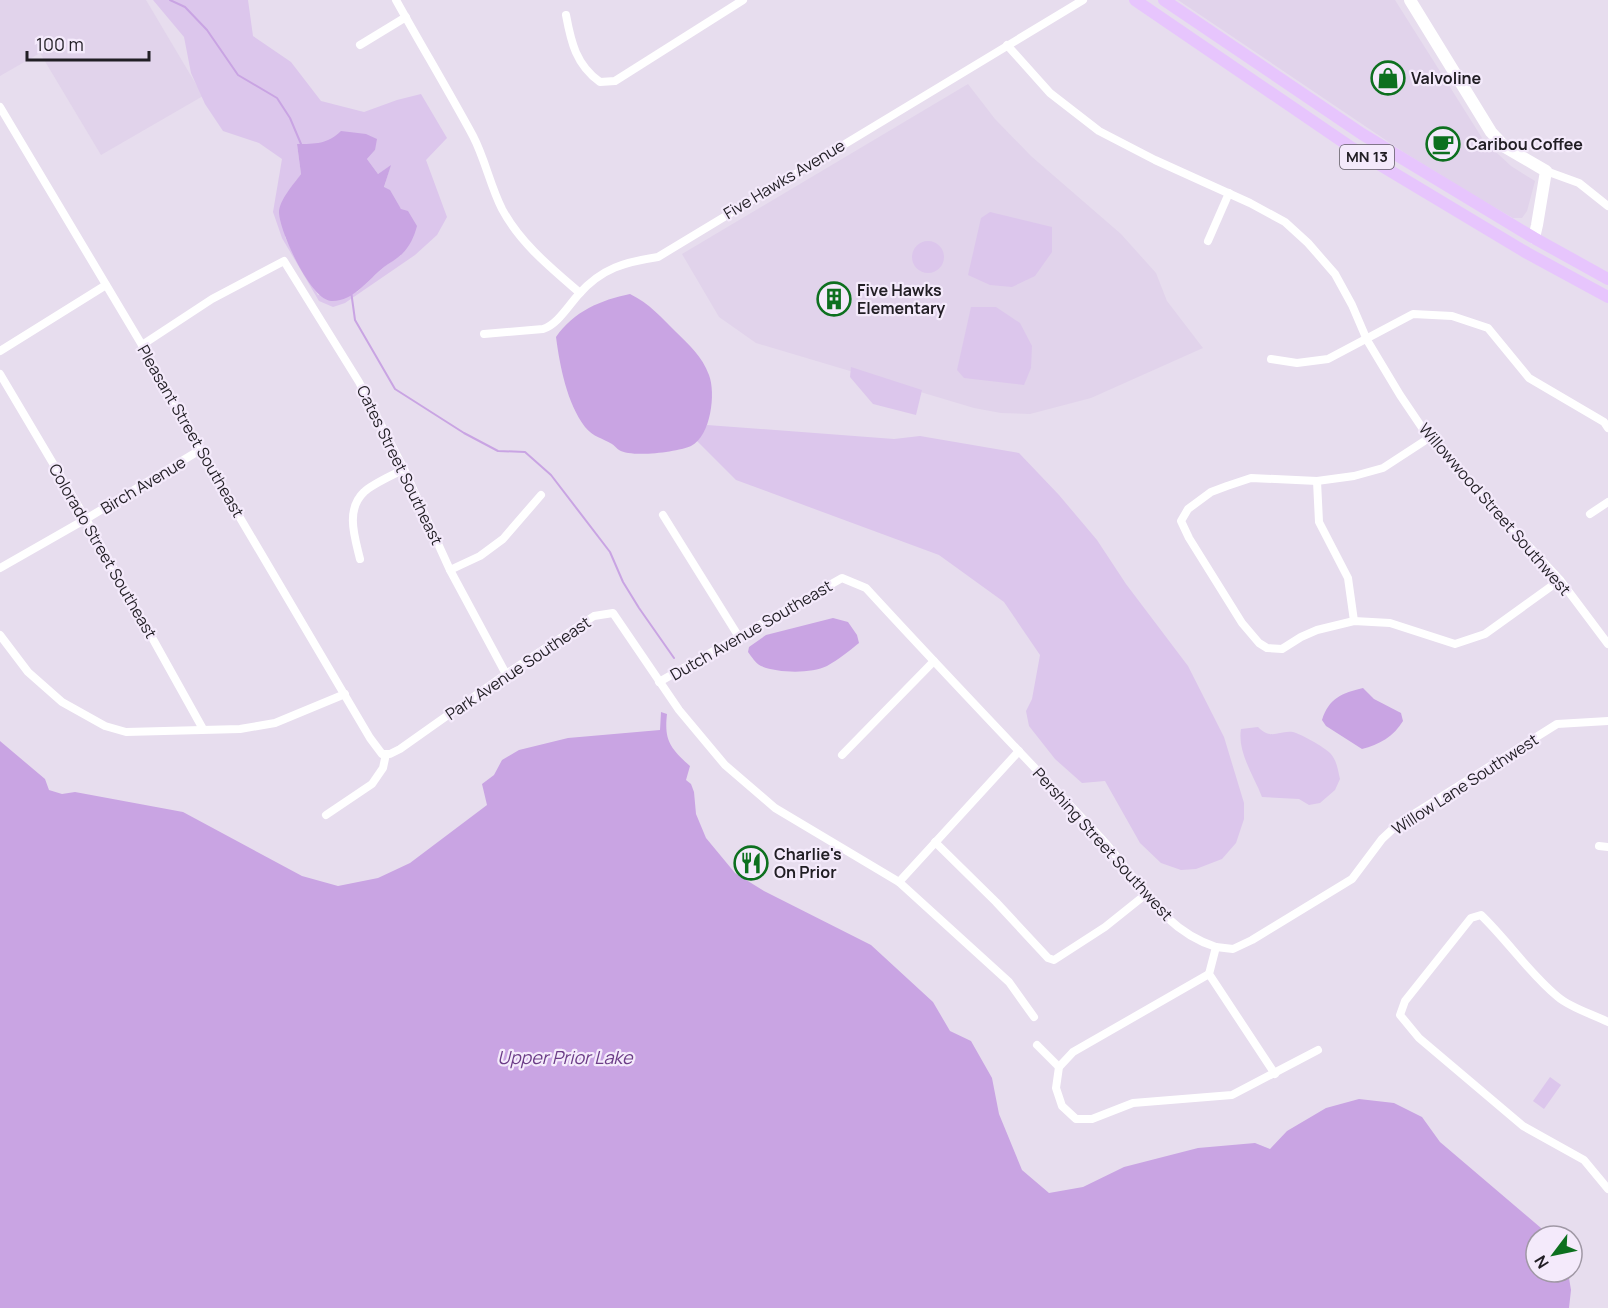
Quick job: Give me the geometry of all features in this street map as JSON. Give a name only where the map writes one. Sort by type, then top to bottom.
[{"type":"main road","name":"MN 13","points":[[1135,0],[1352,148],[1527,253],[1608,297]]},
{"type":"main road","name":"MN 13","points":[[1164,0],[1362,134],[1534,238],[1608,279]]},
{"type":"street","points":[[396,0],[482,153],[503,211],[524,240],[580,293]]},
{"type":"street","points":[[566,15],[571,43],[587,73],[600,82],[615,81],[743,0]]},
{"type":"street","name":"Five Hawks Avenue","points":[[484,334],[543,329],[551,326],[590,282],[613,267],[658,257],[727,213],[1083,0]]},
{"type":"street","points":[[1410,0],[1491,132],[1505,147],[1546,171],[1579,183],[1608,206]]},
{"type":"street","points":[[360,45],[406,17]]},
{"type":"street","name":"Willowwood Street Southwest","points":[[1007,45],[1050,93],[1099,131],[1285,222],[1308,243],[1335,274],[1367,340],[1429,438],[1560,580],[1608,644]]},
{"type":"street","name":"Pleasant Street Southeast","points":[[0,107],[142,345],[200,450],[370,738],[384,754]]},
{"type":"street","points":[[1534,238],[1546,171]]},
{"type":"street","points":[[1208,241],[1229,193]]},
{"type":"street","name":"Cates Street Southeast","points":[[142,345],[212,299],[284,261],[360,382],[404,469],[450,570],[506,674]]},
{"type":"street","points":[[0,351],[106,285]]},
{"type":"street","points":[[1270,359],[1297,363],[1328,359],[1413,314],[1452,316],[1488,328],[1529,378],[1604,422],[1608,428]]},
{"type":"street","name":"Colorado Street Southeast","points":[[0,374],[86,519],[203,729]]},
{"type":"street","points":[[1429,438],[1383,468],[1354,476],[1317,482],[1251,478],[1211,492],[1188,509],[1181,521],[1189,538],[1242,623],[1259,643],[1267,648],[1282,649],[1317,630],[1354,621],[1390,623],[1455,644],[1485,634],[1560,580]]},
{"type":"street","name":"Birch Avenue","points":[[0,568],[200,450]]},
{"type":"street","points":[[360,559],[353,527],[354,510],[363,492],[404,469]]},
{"type":"street","points":[[1317,482],[1319,522],[1348,578],[1354,621]]},
{"type":"street","points":[[450,570],[480,556],[503,539],[541,495]]},
{"type":"street","points":[[1590,514],[1608,502]]},
{"type":"street","points":[[663,514],[739,637]]},
{"type":"street","name":"Dutch Avenue Southeast","points":[[659,682],[843,578]]},
{"type":"street","name":"Pershing Street Southwest","points":[[843,578],[867,588],[1103,840],[1145,895],[1184,933],[1196,941],[1216,947]]},
{"type":"street","name":"Park Avenue Southeast","points":[[384,754],[400,749],[506,674],[594,616],[613,614],[659,682]]},
{"type":"street","points":[[0,635],[28,672],[62,702],[105,726],[126,732],[240,729],[275,723],[345,694]]},
{"type":"street","points":[[842,755],[934,661]]},
{"type":"street","points":[[659,682],[725,765],[775,808],[899,882],[1010,982],[1034,1017]]},
{"type":"street","name":"Willow Lane Southwest","points":[[1216,947],[1233,949],[1252,940],[1352,879],[1382,839],[1398,824],[1557,724],[1608,721]]},
{"type":"street","points":[[899,882],[1019,751]]},
{"type":"street","points":[[326,815],[372,784],[383,768],[384,754]]},
{"type":"street","points":[[935,842],[996,902],[1048,958],[1054,960],[1105,927],[1145,895]]},
{"type":"street","points":[[1608,1022],[1559,999],[1481,915],[1471,918],[1405,1001],[1400,1016],[1419,1038],[1523,1126],[1584,1160],[1608,1189]]},
{"type":"street","points":[[1216,947],[1209,974],[1073,1052],[1059,1067],[1056,1088],[1062,1106],[1076,1119],[1092,1119],[1133,1103],[1232,1095],[1318,1050]]},
{"type":"street","points":[[1209,974],[1275,1074]]},
{"type":"street","points":[[1037,1045],[1059,1067]]},
{"type":"shaded area","points":[[0,0],[146,0],[203,96],[101,155],[40,53],[0,76]]},
{"type":"shaded area","points":[[153,0],[248,0],[253,36],[291,62],[321,101],[364,112],[421,94],[447,138],[426,160],[447,217],[437,235],[415,255],[345,303],[333,307],[319,301],[282,238],[273,212],[282,159],[259,143],[223,131],[205,104],[191,73],[184,37]],"holes":[[[333,139],[375,150],[367,159],[378,174],[390,166],[384,188],[401,209],[401,255],[385,266],[357,292],[318,295],[285,237],[296,182],[301,174],[297,144],[318,144]]]},
{"type":"shaded area","points":[[1178,0],[1395,0],[1484,141],[1511,166],[1535,181],[1527,211],[1522,218],[1513,218],[1475,196],[1405,153]]},
{"type":"shaded area","points":[[968,84],[995,119],[1031,156],[1121,234],[1156,273],[1167,301],[1203,348],[1091,398],[1030,414],[1001,413],[974,408],[756,343],[719,317],[682,254]]},
{"type":"shaded area","points":[[990,212],[1052,227],[1052,252],[1035,276],[1012,287],[990,285],[968,275],[981,218]]},
{"type":"shaded area","points":[[928,241],[939,246],[944,257],[939,268],[928,273],[917,268],[912,257],[917,246]]},
{"type":"shaded area","points":[[971,307],[996,307],[1020,323],[1032,346],[1031,368],[1024,385],[964,378],[957,370]]},
{"type":"shaded area","points":[[851,367],[922,390],[916,415],[873,404],[850,377]]},
{"type":"shaded area","points":[[707,425],[894,439],[920,436],[1019,453],[1097,540],[1126,584],[1188,666],[1224,737],[1244,803],[1244,819],[1236,843],[1222,859],[1196,869],[1181,870],[1161,863],[1140,843],[1105,781],[1082,783],[1055,759],[1029,726],[1026,711],[1032,699],[1040,655],[1004,602],[939,555],[736,480],[697,441]]},
{"type":"shaded area","points":[[1258,727],[1271,734],[1297,733],[1327,750],[1334,759],[1340,779],[1335,790],[1320,803],[1309,805],[1299,799],[1262,797],[1247,764],[1240,738],[1241,729]]},
{"type":"shaded area","points":[[1550,1077],[1561,1085],[1544,1109],[1533,1101]]},
{"type":"water","points":[[341,131],[366,134],[377,139],[375,150],[367,159],[378,174],[391,165],[384,187],[390,190],[401,209],[408,211],[417,226],[413,238],[400,256],[353,294],[331,301],[314,289],[306,277],[290,249],[279,213],[284,198],[301,174],[297,144],[321,142],[331,139]]},
{"type":"water","points":[[630,294],[649,306],[686,342],[699,356],[709,375],[712,392],[710,414],[703,433],[691,446],[655,453],[625,452],[588,430],[573,407],[562,372],[556,337],[571,320],[589,308]]},
{"type":"water","points":[[833,618],[848,622],[857,635],[859,643],[820,669],[794,672],[776,670],[759,665],[748,652],[749,647],[766,635]]},
{"type":"water","points":[[1363,688],[1374,699],[1401,713],[1403,721],[1386,739],[1362,749],[1326,726],[1322,720],[1328,706],[1337,698]]},
{"type":"water","name":"Upper Prior Lake","points":[[661,712],[667,714],[670,743],[690,766],[686,780],[691,784],[694,792],[696,814],[706,838],[735,873],[764,891],[871,945],[933,1002],[950,1031],[971,1041],[992,1078],[999,1114],[1022,1170],[1049,1193],[1083,1187],[1124,1167],[1198,1148],[1255,1143],[1270,1149],[1287,1131],[1326,1108],[1359,1099],[1394,1103],[1422,1117],[1440,1142],[1536,1224],[1524,1224],[1524,1284],[1570,1284],[1569,1308],[0,1308],[0,741],[45,779],[49,790],[62,794],[75,792],[183,812],[302,876],[338,886],[378,878],[410,863],[487,805],[482,784],[494,775],[502,760],[519,750],[568,738],[660,730]]},
{"type":"waterway","points":[[170,0],[185,7],[207,30],[238,75],[277,98],[290,118],[301,144]]},
{"type":"waterway","points":[[351,291],[355,320],[395,389],[464,433],[498,451],[525,452],[551,475],[610,552],[623,582],[674,658]]},
{"type":"place","name":"Valvoline","points":[[1388,78]]},
{"type":"place","name":"Caribou Coffee","points":[[1443,144]]},
{"type":"place","name":"Five Hawks Elementary","points":[[834,299]]},
{"type":"place","name":"Charlie's On Prior","points":[[751,863]]}]
